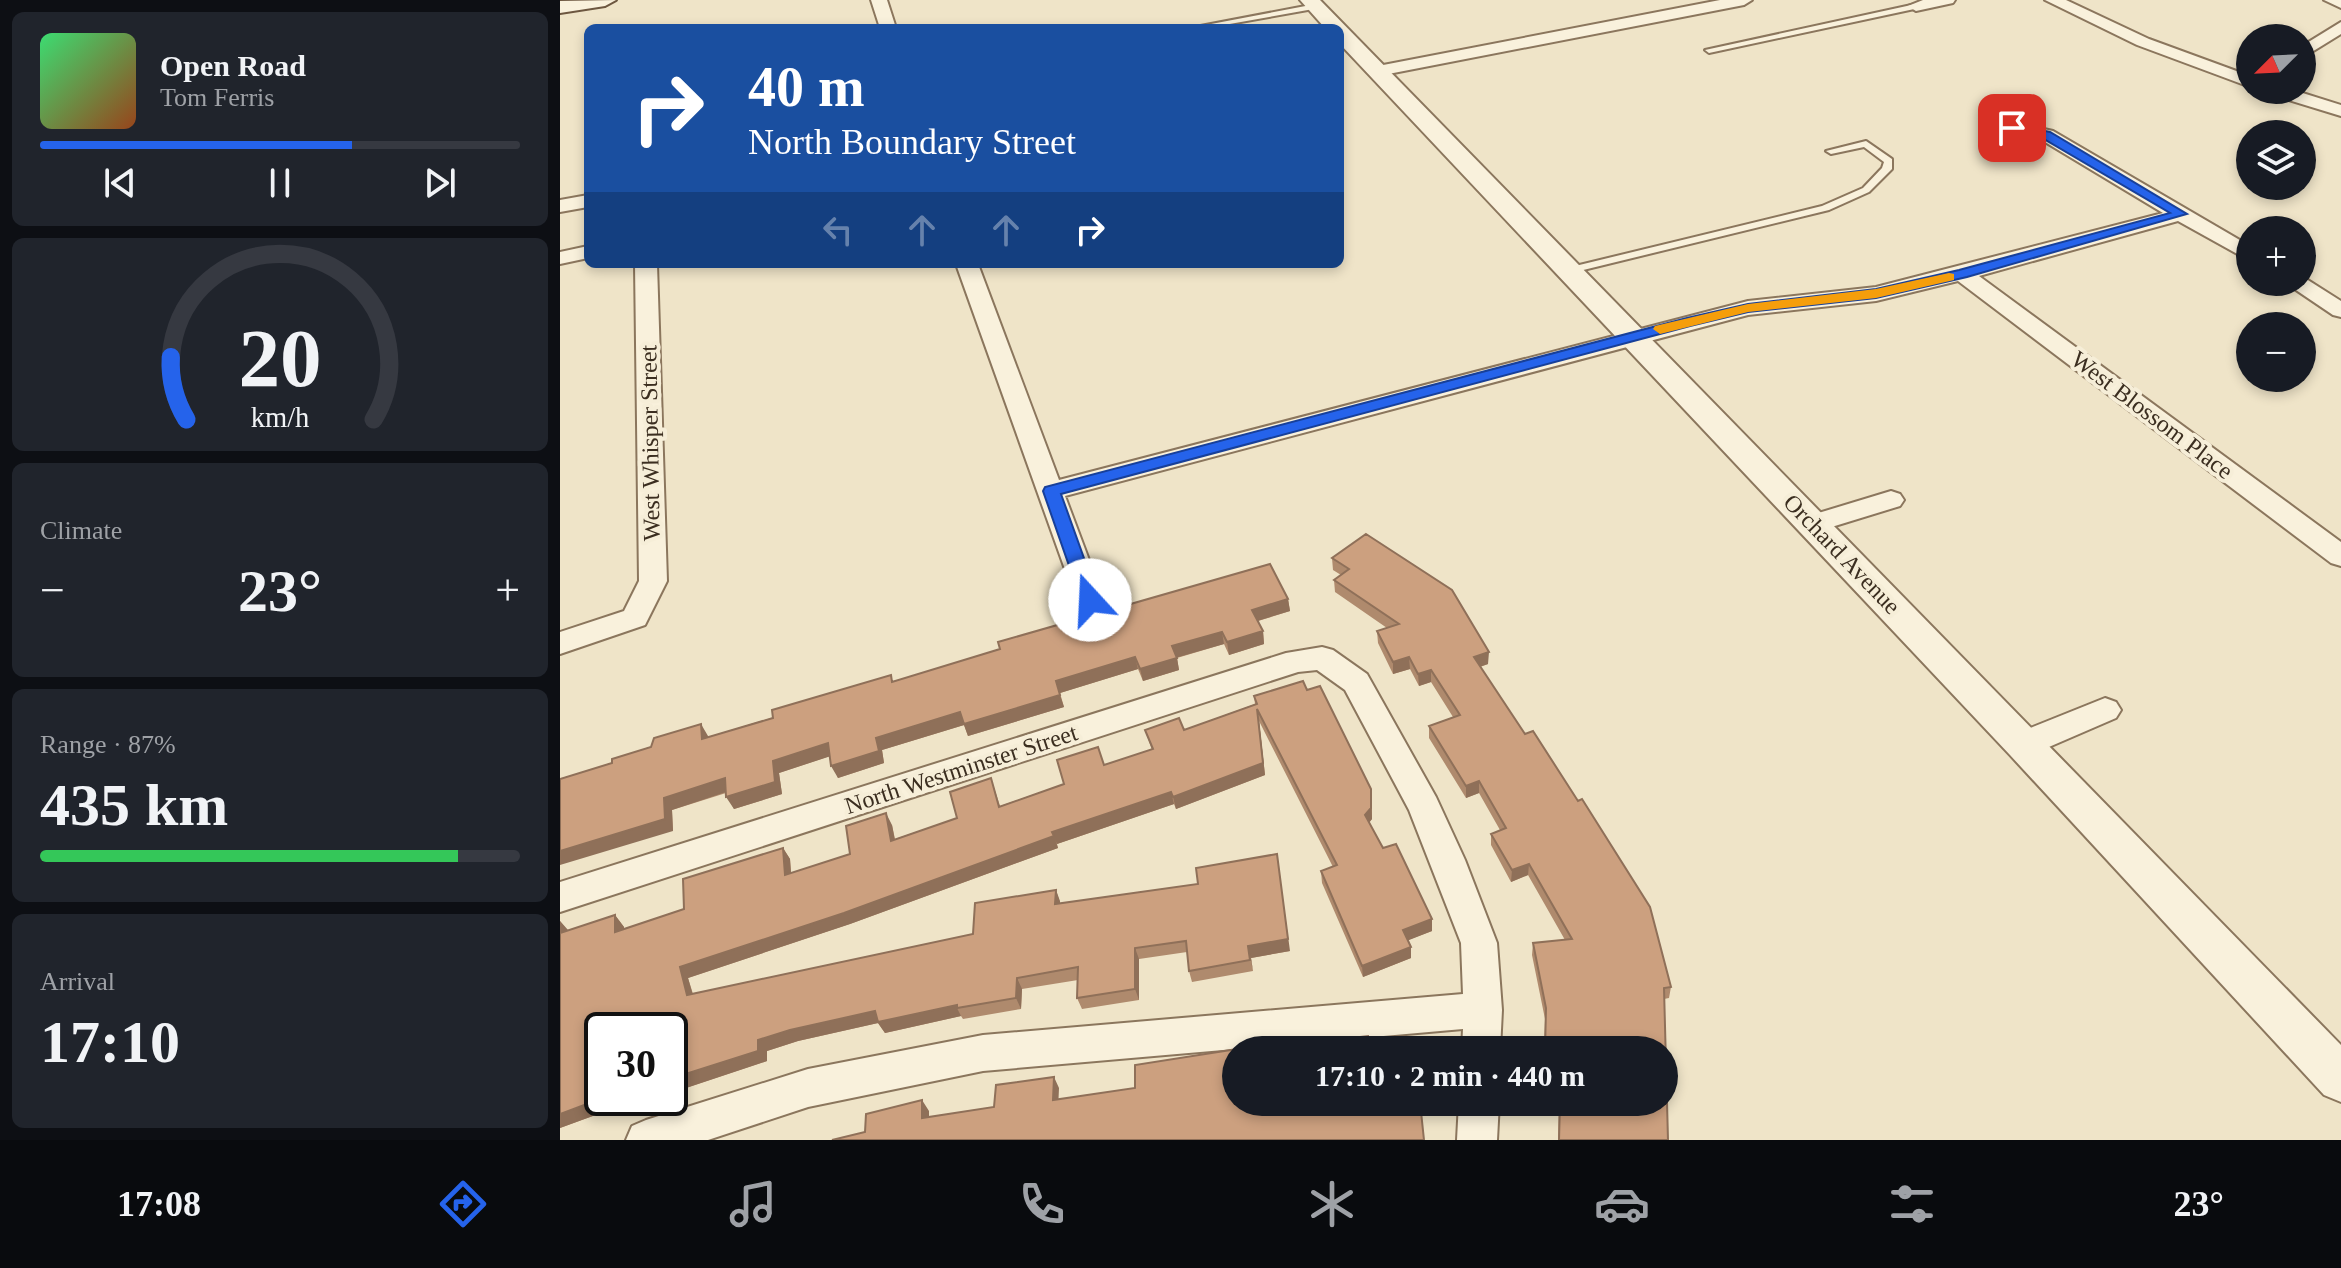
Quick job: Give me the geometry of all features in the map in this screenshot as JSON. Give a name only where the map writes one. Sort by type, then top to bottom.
[{"type":"main road","points":[[560,7],[605,0]]},
{"type":"street","points":[[879,0],[887,24]]},
{"type":"street","points":[[1378,71],[1744,0]]},
{"type":"street","points":[[1916,6],[1947,0]]},
{"type":"street","points":[[2053,0],[2143,42],[2236,76]]},
{"type":"street","points":[[2332,0],[2341,3]]},
{"type":"street","name":"Orchard Avenue","points":[[1312,3],[1332,24]]},
{"type":"street","points":[[2316,44],[2341,27]]},
{"type":"street","name":"Orchard Avenue","points":[[1344,36],[1571,270],[2341,1079]]},
{"type":"street","points":[[2316,103],[2341,111]]},
{"type":"street","points":[[2012,128],[2046,135],[2236,247]]},
{"type":"street","points":[[560,206],[584,202]]},
{"type":"street","points":[[1051,491],[1748,308],[1876,294],[1962,274],[2181,214]]},
{"type":"street","points":[[560,258],[584,253]]},
{"type":"street","name":"West Whisper Street","points":[[560,643],[635,618],[653,581],[646,268]]},
{"type":"street","points":[[968,268],[1090,600]]},
{"type":"street","name":"West Blossom Place","points":[[1962,274],[2341,556]]},
{"type":"street","points":[[2316,295],[2341,310]]},
{"type":"street","points":[[1812,524],[1891,500]]},
{"type":"street","name":"North Westminster Street","points":[[560,897],[1297,661],[1322,658],[1356,682],[1424,807],[1479,943],[1483,1010]]},
{"type":"street","points":[[2024,744],[2105,710]]},
{"type":"street","points":[[646,1140],[808,1088],[983,1053],[1483,1010],[1482,1036]]},
{"type":"street","points":[[1477,1140],[1478,1116]]},
{"type":"lane","points":[[1213,24],[1312,3]]},
{"type":"lane","points":[[1709,50],[1916,6]]},
{"type":"lane","points":[[1571,270],[1825,208],[1866,190],[1887,169],[1889,161],[1866,144],[1831,151]]},
{"type":"building","points":[[1366,534],[1452,590],[1489,652],[1474,657],[1525,734],[1533,731],[1578,801],[1582,799],[1650,907],[1671,987],[1664,988],[1665,1036],[1545,1036],[1546,1008],[1533,943],[1572,939],[1529,864],[1512,870],[1491,834],[1506,828],[1479,781],[1466,786],[1429,726],[1460,715],[1431,670],[1418,674],[1409,657],[1393,662],[1377,631],[1399,624],[1334,580],[1349,569],[1332,558]]},
{"type":"building","points":[[1270,564],[1288,599],[1252,610],[1263,631],[1227,642],[1222,632],[1172,646],[1177,658],[1140,669],[1135,657],[1056,681],[1060,695],[964,724],[960,712],[876,738],[879,751],[831,766],[828,743],[773,761],[775,782],[726,797],[725,778],[664,798],[665,819],[560,851],[560,779],[651,747],[654,738],[701,724],[702,739],[773,718],[772,710],[891,675],[892,682],[1000,649],[998,642]]},
{"type":"building","points":[[1303,681],[1307,690],[1320,686],[1371,789],[1371,808],[1365,815],[1383,848],[1396,844],[1432,919],[1403,930],[1411,947],[1362,966],[1321,871],[1337,865],[1257,709],[1263,763],[1173,797],[1171,792],[1052,832],[1054,836],[844,913],[680,967],[687,995],[973,934],[975,903],[1056,890],[1055,904],[1198,884],[1196,868],[1277,854],[1288,939],[1248,946],[1250,960],[1189,971],[1186,941],[1135,948],[1135,989],[1077,998],[1078,967],[1017,978],[1016,998],[957,1008],[957,1005],[878,1022],[875,1011],[790,1030],[758,1040],[758,1051],[688,1073],[688,1012],[584,1012],[584,1105],[560,1114],[560,933],[615,915],[615,932],[684,909],[683,879],[783,848],[785,875],[850,854],[846,826],[886,813],[891,841],[957,818],[950,792],[991,778],[999,807],[1064,784],[1057,760],[1098,747],[1104,765],[1153,749],[1145,730],[1179,718],[1184,730],[1257,704],[1254,696]]},
{"type":"building","points":[[1222,1051],[1222,1116],[1421,1116],[1424,1140],[832,1140],[865,1132],[866,1114],[922,1100],[922,1118],[994,1107],[996,1085],[1054,1077],[1053,1100],[1135,1088],[1135,1065]]},
{"type":"building","points":[[1560,1116],[1667,1116],[1668,1140],[1559,1140]]},
{"type":"slow traffic","points":[[1660,329],[1748,308],[1876,294],[1949,277]]},
{"type":"route","points":[[1090,600],[1051,491],[1748,308],[1876,294],[1962,274],[2181,214],[2046,135],[2012,128]]}]
